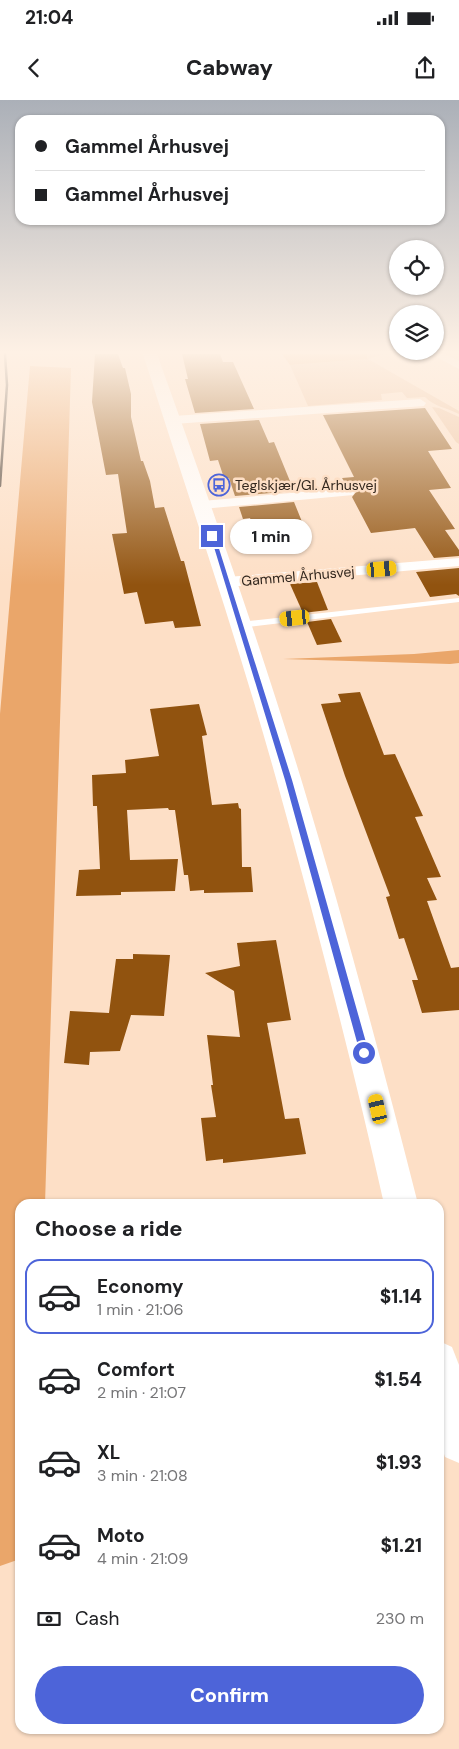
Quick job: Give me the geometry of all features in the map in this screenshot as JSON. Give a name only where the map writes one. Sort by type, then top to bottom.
[{"type":"street","name":"Gammel Århusvej","points":[[178,431],[289,780],[360,1034],[400,1199]]},
{"type":"street","points":[[202,505],[348,492]]},
{"type":"street","name":"Gammel Århusvej","points":[[227,582],[459,562]]},
{"type":"street","points":[[444,1381],[459,1443]]},
{"type":"lane","points":[[240,624],[459,600]]},
{"type":"shaded area","points":[[24,431],[69,431],[45,1199],[15,1199],[15,1561],[0,1566],[0,714]]},
{"type":"shaded area","points":[[448,431],[459,431],[459,444]]},
{"type":"shaded area","points":[[459,650],[459,663],[450,664],[283,659],[414,654]]},
{"type":"building","points":[[98,431],[134,431],[141,461],[143,461],[150,481],[155,508],[164,507],[181,561],[184,561],[201,626],[175,628],[173,621],[145,624],[137,592],[124,594],[112,534],[127,533],[118,474],[106,475]]},
{"type":"building","points":[[202,431],[264,431],[269,443],[274,442],[294,491],[235,496],[229,478],[224,478],[218,460],[210,461]]},
{"type":"building","points":[[331,431],[440,431],[452,449],[428,451],[451,488],[429,490],[455,529],[445,530],[459,550],[459,556],[434,558],[415,528],[371,533],[352,497],[357,491],[353,487],[347,486],[342,478],[354,477]]},
{"type":"building","points":[[294,502],[309,539],[259,543],[250,518],[243,519],[239,507]]},
{"type":"building","points":[[459,568],[459,596],[456,594],[430,597],[416,572]]},
{"type":"building","points":[[317,582],[328,610],[303,613],[290,584]]},
{"type":"building","points":[[331,619],[342,642],[317,645],[307,622]]},
{"type":"building","points":[[360,692],[384,755],[395,754],[423,816],[415,817],[441,877],[427,878],[437,900],[427,901],[451,968],[459,967],[459,1010],[422,1013],[412,980],[418,980],[404,938],[399,939],[386,897],[390,896],[345,776],[321,704],[341,702],[338,694]]},
{"type":"building","points":[[199,704],[207,735],[202,736],[212,805],[238,803],[241,809],[242,867],[251,867],[253,892],[204,893],[204,890],[190,891],[188,875],[184,875],[175,810],[169,810],[168,808],[127,810],[130,860],[178,859],[175,891],[121,892],[121,895],[76,896],[79,870],[100,869],[97,806],[93,806],[92,775],[126,773],[125,760],[159,756],[150,709]]},
{"type":"building","points":[[276,940],[291,1020],[267,1023],[285,1119],[299,1118],[306,1154],[223,1163],[223,1159],[206,1161],[201,1118],[216,1117],[207,1035],[240,1037],[234,991],[205,973],[240,966],[237,943]]},
{"type":"building","points":[[133,954],[170,955],[164,1016],[131,1015],[120,1051],[90,1052],[89,1065],[64,1063],[70,1011],[109,1013],[116,959],[133,959]]},
{"type":"railway","points":[[0,486],[4,431]]},
{"type":"place","name":"Teglskjær/Gl. Århusvej","points":[[219,485]]},
{"type":"route","points":[[212,536],[289,780],[364,1053]]}]
